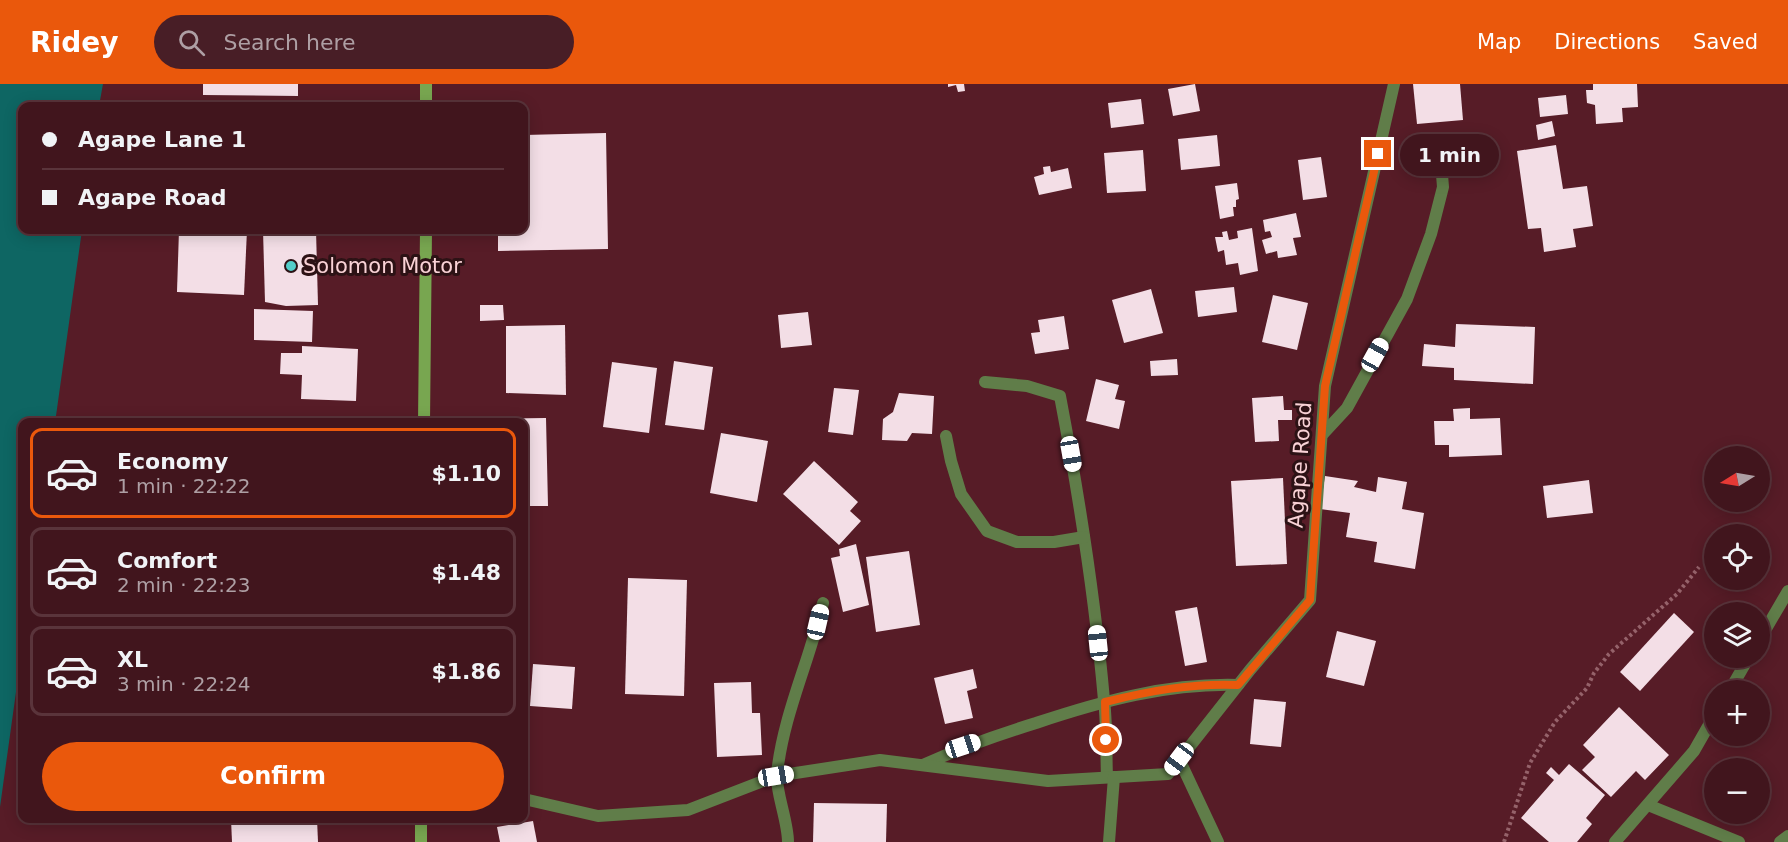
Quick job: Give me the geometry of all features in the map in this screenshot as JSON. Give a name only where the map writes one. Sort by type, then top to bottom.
[{"type":"main road","points":[[426,84],[426,102]]},
{"type":"main road","points":[[424,418],[426,234]]},
{"type":"main road","points":[[421,823],[421,842]]},
{"type":"street","name":"Agape Road","points":[[528,801],[598,816],[688,810],[776,776],[880,760],[1048,781],[1168,774],[1238,685],[1310,600],[1325,386],[1394,84]]},
{"type":"street","points":[[1322,435],[1347,408],[1407,299],[1431,234],[1443,187],[1439,138]]},
{"type":"street","points":[[985,382],[1027,386],[1060,396],[1084,537],[1105,702],[1110,777],[1109,842]]},
{"type":"street","points":[[946,436],[961,494],[987,531],[1017,542],[1054,542],[1084,537]]},
{"type":"street","points":[[1770,622],[1788,591]]},
{"type":"street","points":[[788,842],[788,831],[776,776],[796,693],[814,641],[823,603]]},
{"type":"street","points":[[922,765],[963,746],[1105,702],[1152,691],[1205,684],[1238,685]]},
{"type":"street","points":[[1615,842],[1694,751],[1704,734]]},
{"type":"street","points":[[1179,759],[1218,842]]},
{"type":"street","points":[[1648,806],[1739,842]]},
{"type":"street","points":[[1780,842],[1788,836]]},
{"type":"path","points":[[1504,842],[1530,763],[1555,722],[1587,688],[1594,673],[1608,654],[1677,594],[1699,567]]},
{"type":"water","points":[[0,84],[103,84],[100,102],[18,102],[18,234],[81,234],[56,418],[18,418],[18,678],[0,807]]},
{"type":"building","points":[[203,84],[298,84],[298,96],[203,95]]},
{"type":"building","points":[[948,84],[964,84],[965,91],[958,92],[956,85],[948,87]]},
{"type":"building","points":[[1195,84],[1200,111],[1173,116],[1168,89]]},
{"type":"building","points":[[1413,84],[1460,84],[1463,120],[1417,124]]},
{"type":"building","points":[[1593,84],[1637,84],[1638,107],[1622,108],[1623,122],[1596,124],[1595,105],[1587,103],[1586,90],[1593,90]]},
{"type":"building","points":[[1566,95],[1568,114],[1540,117],[1538,98]]},
{"type":"building","points":[[1141,99],[1144,124],[1111,128],[1108,103]]},
{"type":"building","points":[[1552,121],[1555,136],[1538,140],[1536,125]]},
{"type":"building","points":[[606,133],[608,249],[498,251],[498,234],[528,234],[528,135]]},
{"type":"building","points":[[1217,135],[1220,166],[1181,170],[1178,139]]},
{"type":"building","points":[[1556,145],[1563,189],[1587,186],[1593,226],[1573,229],[1576,247],[1544,252],[1541,228],[1528,229],[1517,151]]},
{"type":"building","points":[[1143,150],[1146,191],[1107,193],[1104,153]]},
{"type":"building","points":[[1321,157],[1327,197],[1303,200],[1298,160]]},
{"type":"building","points":[[1050,166],[1051,172],[1068,168],[1072,188],[1039,195],[1034,177],[1044,174],[1043,167]]},
{"type":"building","points":[[1237,183],[1239,199],[1236,200],[1236,207],[1233,207],[1234,216],[1220,219],[1215,186]]},
{"type":"building","points":[[1296,213],[1301,237],[1293,238],[1297,255],[1278,258],[1277,251],[1266,254],[1262,240],[1272,237],[1270,231],[1265,232],[1263,220]]},
{"type":"building","points":[[1252,228],[1258,271],[1240,275],[1238,263],[1226,265],[1224,250],[1218,252],[1215,237],[1223,237],[1222,232],[1227,231],[1229,240],[1238,238],[1237,231]]},
{"type":"building","points":[[179,234],[247,234],[244,295],[177,292]]},
{"type":"building","name":"Solomon Motor","points":[[263,234],[316,234],[318,305],[286,306],[265,302]]},
{"type":"building","points":[[1234,287],[1237,312],[1198,317],[1195,291]]},
{"type":"building","points":[[1151,289],[1163,333],[1124,343],[1112,300]]},
{"type":"building","points":[[1273,295],[1308,303],[1297,350],[1262,342]]},
{"type":"building","points":[[480,305],[503,305],[504,320],[480,321]]},
{"type":"building","points":[[254,309],[313,311],[312,342],[254,340]]},
{"type":"building","points":[[808,312],[812,345],[781,348],[778,315]]},
{"type":"building","points":[[1064,316],[1069,349],[1035,354],[1031,333],[1040,332],[1038,320]]},
{"type":"building","points":[[1456,324],[1535,327],[1533,384],[1454,380],[1454,368],[1422,366],[1424,344],[1455,347]]},
{"type":"building","points":[[565,325],[566,395],[506,393],[506,326]]},
{"type":"building","points":[[302,346],[358,349],[356,401],[301,399],[302,375],[280,374],[281,353],[302,353]]},
{"type":"building","points":[[1177,359],[1178,375],[1151,376],[1150,361]]},
{"type":"building","points":[[674,361],[713,367],[704,430],[665,425]]},
{"type":"building","points":[[612,362],[657,368],[649,433],[603,427]]},
{"type":"building","points":[[1096,379],[1119,385],[1115,399],[1125,401],[1119,429],[1086,421]]},
{"type":"building","points":[[834,388],[859,390],[853,435],[828,432]]},
{"type":"building","points":[[899,393],[934,396],[932,434],[912,433],[907,441],[882,440],[883,419],[893,412]]},
{"type":"building","points":[[1283,396],[1284,410],[1292,410],[1292,420],[1278,420],[1279,441],[1255,442],[1252,398]]},
{"type":"building","points":[[1470,408],[1470,419],[1500,418],[1502,455],[1449,457],[1449,445],[1435,445],[1434,421],[1454,421],[1453,409]]},
{"type":"building","points":[[528,418],[546,418],[548,506],[528,506]]},
{"type":"building","points":[[721,433],[768,441],[757,502],[710,493]]},
{"type":"building","points":[[814,461],[858,502],[850,511],[861,521],[839,545],[783,494]]},
{"type":"building","points":[[1325,476],[1358,481],[1354,487],[1376,492],[1378,477],[1407,482],[1402,509],[1424,513],[1415,569],[1374,562],[1377,542],[1346,537],[1350,513],[1320,509]]},
{"type":"building","points":[[1283,478],[1287,564],[1236,566],[1231,481]]},
{"type":"building","points":[[1589,480],[1593,513],[1547,518],[1543,486]]},
{"type":"building","points":[[856,544],[869,605],[843,612],[831,558],[840,556],[839,549]]},
{"type":"building","points":[[909,551],[920,625],[876,632],[866,557]]},
{"type":"building","points":[[628,578],[687,580],[684,696],[625,694]]},
{"type":"building","points":[[1197,607],[1207,662],[1185,666],[1175,611]]},
{"type":"building","points":[[1674,613],[1694,632],[1640,691],[1620,672]]},
{"type":"building","points":[[1337,631],[1376,641],[1364,686],[1326,677]]},
{"type":"building","points":[[533,664],[575,667],[572,709],[530,706]]},
{"type":"building","points":[[973,669],[977,688],[967,691],[973,718],[945,724],[934,678]]},
{"type":"building","points":[[751,682],[752,713],[760,713],[762,755],[717,757],[714,683]]},
{"type":"building","points":[[1254,699],[1286,702],[1281,747],[1250,744]]},
{"type":"building","points":[[1619,707],[1669,755],[1645,780],[1636,771],[1611,797],[1582,770],[1595,757],[1583,745]]},
{"type":"building","points":[[1569,764],[1605,795],[1586,818],[1592,824],[1577,842],[1549,842],[1521,818],[1554,780],[1546,773],[1551,767],[1559,775]]},
{"type":"building","points":[[814,803],[887,804],[886,842],[813,842]]},
{"type":"building","points":[[533,821],[537,842],[500,842],[497,827]]},
{"type":"building","points":[[231,823],[317,823],[318,842],[232,842]]},
{"type":"place","name":"Solomon Motor","points":[[291,266]]},
{"type":"route","points":[[1106,740],[1105,702],[1152,691],[1205,684],[1238,685],[1310,600],[1325,386],[1378,154]]}]
